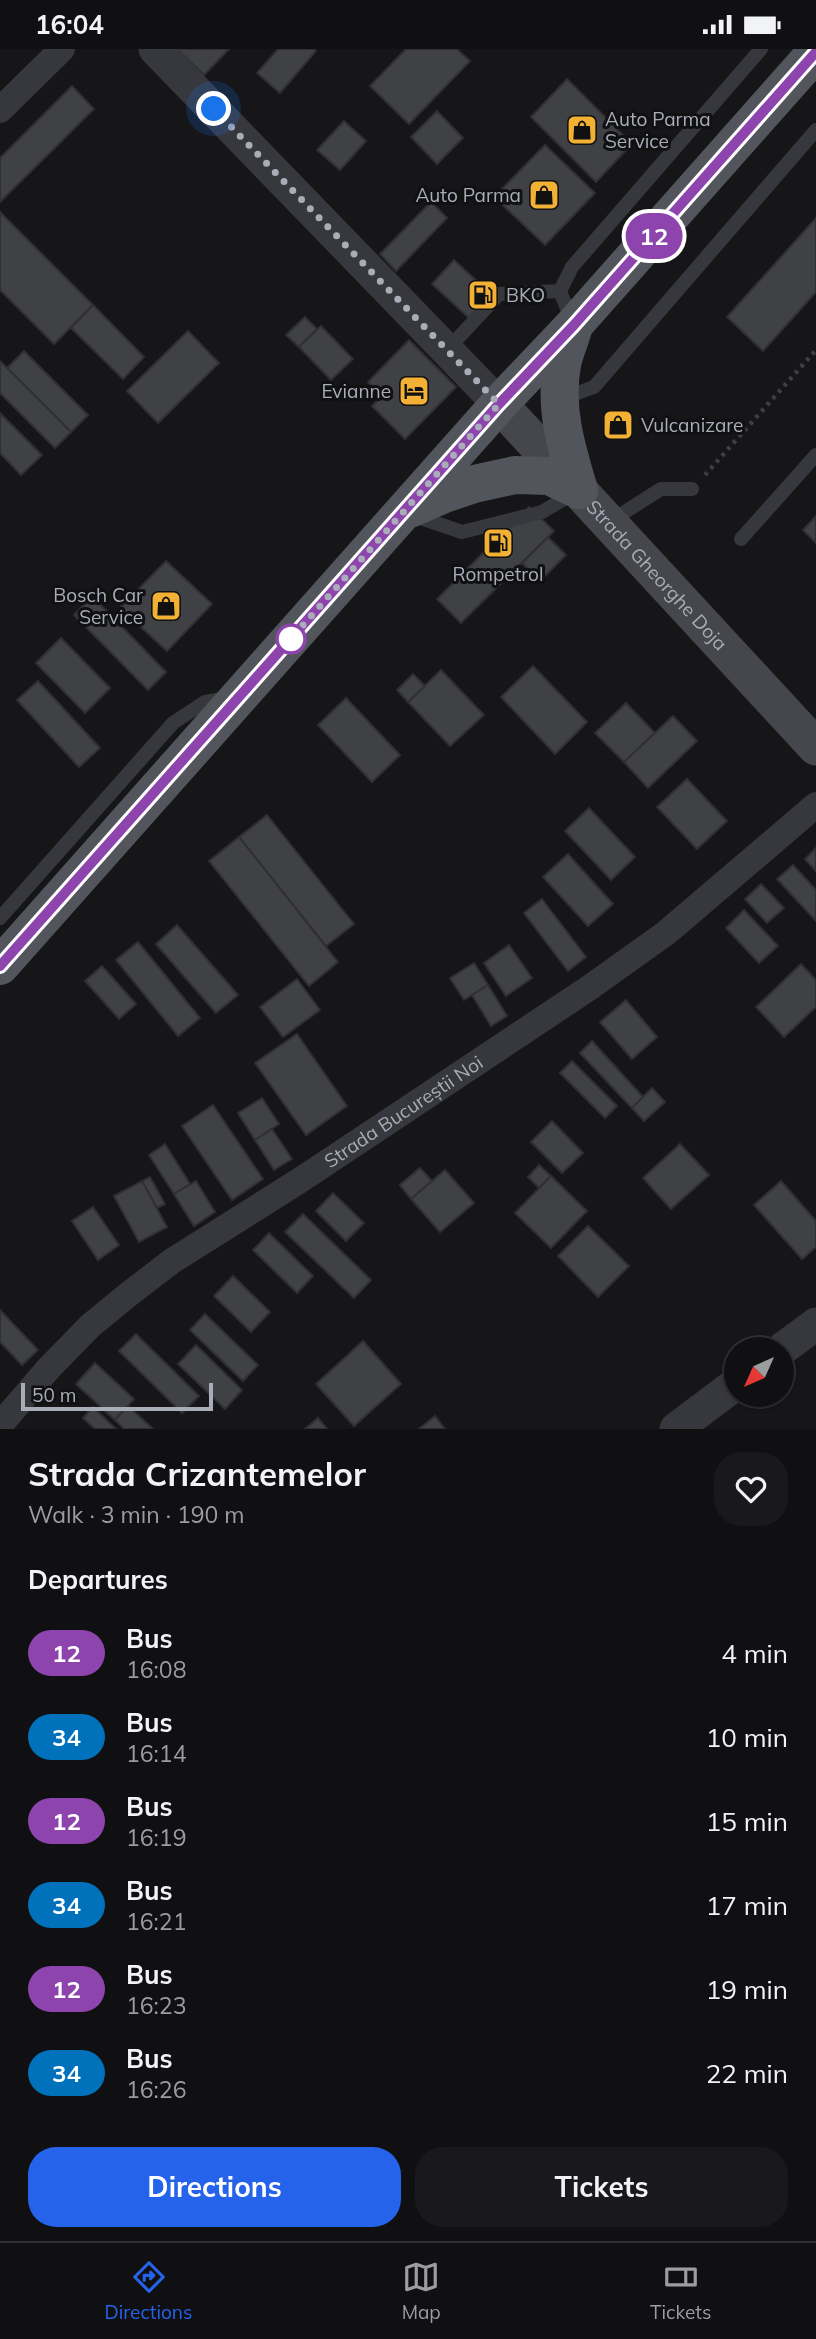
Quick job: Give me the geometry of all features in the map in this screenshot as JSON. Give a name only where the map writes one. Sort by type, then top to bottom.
[{"type":"main road","points":[[0,966],[816,52]]},
{"type":"main road","points":[[574,325],[562,365],[560,400],[561,424],[579,490]]},
{"type":"main road","name":"Strada Gheorghe Doja","points":[[499,404],[816,747]]},
{"type":"main road","points":[[404,512],[454,491],[515,475],[550,476],[579,490]]},
{"type":"street","points":[[0,110],[62,49]]},
{"type":"street","points":[[155,49],[499,404]]},
{"type":"street","name":"Strada Bucureștii Noi","points":[[0,1425],[48,1368],[90,1326],[172,1261],[302,1179],[589,988],[666,933],[816,805]]},
{"type":"street","points":[[794,1340],[816,1324]]},
{"type":"street","points":[[676,1429],[724,1393]]},
{"type":"lane","points":[[574,325],[560,291],[572,267],[761,49]]},
{"type":"lane","points":[[560,400],[594,387],[816,130]]},
{"type":"lane","points":[[447,350],[499,295],[560,291]]},
{"type":"lane","points":[[741,539],[816,456]]},
{"type":"lane","points":[[609,522],[661,489],[692,489]]},
{"type":"lane","points":[[0,918],[173,723],[205,702],[240,696]]},
{"type":"path","points":[[692,489],[816,350]]},
{"type":"building","points":[[177,49],[229,49],[204,75]]},
{"type":"building","points":[[278,49],[316,51],[280,93],[257,73]]},
{"type":"building","points":[[406,49],[457,49],[470,61],[409,124],[370,86]]},
{"type":"building","name":"Auto Parma Service","points":[[567,79],[632,144],[596,182],[531,117]]},
{"type":"building","points":[[72,86],[94,109],[0,202],[0,158]]},
{"type":"building","points":[[437,111],[463,138],[437,164],[411,137]]},
{"type":"building","points":[[344,121],[366,141],[340,170],[317,150]]},
{"type":"building","name":"Auto Parma","points":[[545,145],[595,193],[545,245],[494,197]]},
{"type":"building","points":[[431,202],[447,218],[396,271],[380,254]]},
{"type":"building","points":[[0,212],[93,305],[54,344],[0,290]]},
{"type":"building","points":[[816,218],[816,292],[763,351],[727,317]]},
{"type":"building","points":[[454,260],[491,294],[469,318],[432,284]]},
{"type":"building","points":[[93,305],[144,357],[123,379],[71,328]]},
{"type":"building","points":[[305,317],[317,329],[299,347],[286,335]]},
{"type":"building","points":[[321,326],[353,359],[331,380],[299,347]]},
{"type":"building","points":[[188,331],[219,363],[158,423],[127,391]]},
{"type":"building","name":"Evianne","points":[[409,340],[456,387],[405,439],[372,406],[382,396],[368,382]]},
{"type":"building","points":[[24,351],[88,415],[71,432],[7,368]]},
{"type":"building","points":[[0,361],[71,432],[55,448],[0,393]]},
{"type":"building","points":[[0,413],[42,455],[21,475],[0,453]]},
{"type":"building","points":[[529,507],[554,531],[461,623],[437,599]]},
{"type":"building","points":[[816,516],[816,543],[803,530]]},
{"type":"building","points":[[548,537],[566,555],[540,581],[522,563]]},
{"type":"building","name":"Bosch Car Service","points":[[166,561],[212,604],[167,651],[120,608]]},
{"type":"building","points":[[92,596],[166,672],[148,690],[74,615]]},
{"type":"building","points":[[61,638],[110,688],[85,713],[36,663]]},
{"type":"building","points":[[533,666],[587,722],[555,754],[501,697]]},
{"type":"building","points":[[441,670],[484,715],[450,746],[408,702]]},
{"type":"building","points":[[413,674],[425,686],[408,702],[397,690]]},
{"type":"building","points":[[38,681],[100,748],[79,767],[17,700]]},
{"type":"building","points":[[346,698],[400,755],[372,782],[318,725]]},
{"type":"building","points":[[626,703],[655,733],[624,762],[595,733]]},
{"type":"building","points":[[673,716],[697,741],[648,788],[624,762]]},
{"type":"building","points":[[687,779],[727,821],[697,849],[657,807]]},
{"type":"building","points":[[589,808],[635,857],[611,880],[565,831]]},
{"type":"building","points":[[267,815],[354,924],[326,946],[239,837]]},
{"type":"building","points":[[239,837],[338,962],[309,986],[209,861]]},
{"type":"building","points":[[816,848],[816,871],[805,859]]},
{"type":"building","points":[[568,854],[613,904],[588,926],[543,877]]},
{"type":"building","points":[[793,865],[816,890],[816,921],[777,879]]},
{"type":"building","points":[[761,884],[784,908],[767,923],[745,899]]},
{"type":"building","points":[[542,899],[586,957],[568,971],[524,913]]},
{"type":"building","points":[[744,910],[778,946],[759,963],[726,928]]},
{"type":"building","points":[[177,925],[238,995],[216,1013],[156,944]]},
{"type":"building","points":[[138,942],[200,1018],[178,1036],[116,960]]},
{"type":"building","points":[[509,945],[532,978],[506,996],[484,963]]},
{"type":"building","points":[[474,963],[488,985],[464,1000],[450,978]]},
{"type":"building","points":[[801,964],[816,980],[816,1007],[784,1037],[756,1007]]},
{"type":"building","points":[[102,966],[136,1004],[119,1019],[85,981]]},
{"type":"building","points":[[297,979],[320,1010],[283,1037],[260,1007]]},
{"type":"building","points":[[488,985],[507,1016],[491,1026],[472,995]]},
{"type":"building","points":[[626,1000],[657,1037],[632,1059],[600,1022]]},
{"type":"building","points":[[297,1034],[347,1106],[306,1135],[255,1063]]},
{"type":"building","points":[[592,1041],[643,1097],[632,1108],[580,1053]]},
{"type":"building","points":[[572,1061],[617,1106],[605,1118],[560,1073]]},
{"type":"building","points":[[652,1088],[665,1102],[644,1121],[632,1108]]},
{"type":"building","points":[[262,1098],[279,1124],[255,1140],[238,1113]]},
{"type":"building","points":[[213,1105],[263,1179],[232,1200],[182,1126]]},
{"type":"building","points":[[552,1121],[583,1153],[562,1173],[531,1142]]},
{"type":"building","points":[[272,1129],[292,1159],[274,1170],[255,1140]]},
{"type":"building","points":[[165,1144],[190,1184],[174,1194],[149,1155]]},
{"type":"building","points":[[680,1144],[709,1175],[671,1209],[643,1178]]},
{"type":"building","points":[[539,1165],[551,1176],[539,1188],[528,1177]]},
{"type":"building","points":[[420,1168],[432,1181],[411,1199],[400,1185]]},
{"type":"building","points":[[445,1170],[474,1203],[440,1232],[411,1199]]},
{"type":"building","points":[[551,1176],[587,1211],[551,1248],[515,1213]]},
{"type":"building","points":[[150,1177],[165,1204],[157,1208],[142,1181]]},
{"type":"building","points":[[142,1181],[167,1227],[139,1242],[114,1196]]},
{"type":"building","points":[[196,1181],[215,1212],[194,1226],[174,1194]]},
{"type":"building","points":[[781,1181],[816,1221],[816,1247],[802,1259],[754,1205]]},
{"type":"building","points":[[333,1193],[364,1223],[346,1241],[316,1211]]},
{"type":"building","points":[[93,1207],[119,1245],[98,1260],[72,1221]]},
{"type":"building","points":[[303,1214],[371,1280],[354,1298],[285,1232]]},
{"type":"building","points":[[588,1226],[629,1266],[598,1297],[558,1256]]},
{"type":"building","points":[[269,1233],[313,1276],[297,1293],[253,1250]]},
{"type":"building","points":[[233,1276],[270,1312],[251,1332],[214,1296]]},
{"type":"building","points":[[0,1310],[38,1350],[22,1365],[0,1342]]},
{"type":"building","points":[[205,1314],[258,1365],[243,1381],[190,1330]]},
{"type":"building","points":[[136,1334],[199,1396],[182,1413],[119,1351]]},
{"type":"building","points":[[363,1341],[401,1384],[354,1426],[316,1384]]},
{"type":"building","points":[[196,1345],[242,1390],[225,1409],[178,1364]]},
{"type":"building","points":[[95,1363],[134,1399],[115,1420],[76,1384]]},
{"type":"building","points":[[128,1406],[153,1429],[124,1429],[115,1420]]},
{"type":"building","points":[[93,1407],[116,1429],[95,1429],[83,1418]]},
{"type":"building","points":[[435,1416],[445,1429],[419,1429]]},
{"type":"building","points":[[318,1418],[327,1429],[305,1429]]},
{"type":"bus line","name":"12","points":[[0,966],[816,52]]},
{"type":"place","name":"Auto Parma Service","points":[[582,130]]},
{"type":"place","name":"Auto Parma","points":[[544,195]]},
{"type":"place","name":"BKO","points":[[483,295]]},
{"type":"place","name":"Evianne","points":[[414,391]]},
{"type":"place","name":"Vulcanizare","points":[[618,425]]},
{"type":"place","name":"Rompetrol","points":[[498,543]]},
{"type":"place","name":"Bosch Car Service","points":[[166,606]]},
{"type":"route","points":[[214,109],[499,404],[289,641],[291,639]]}]
